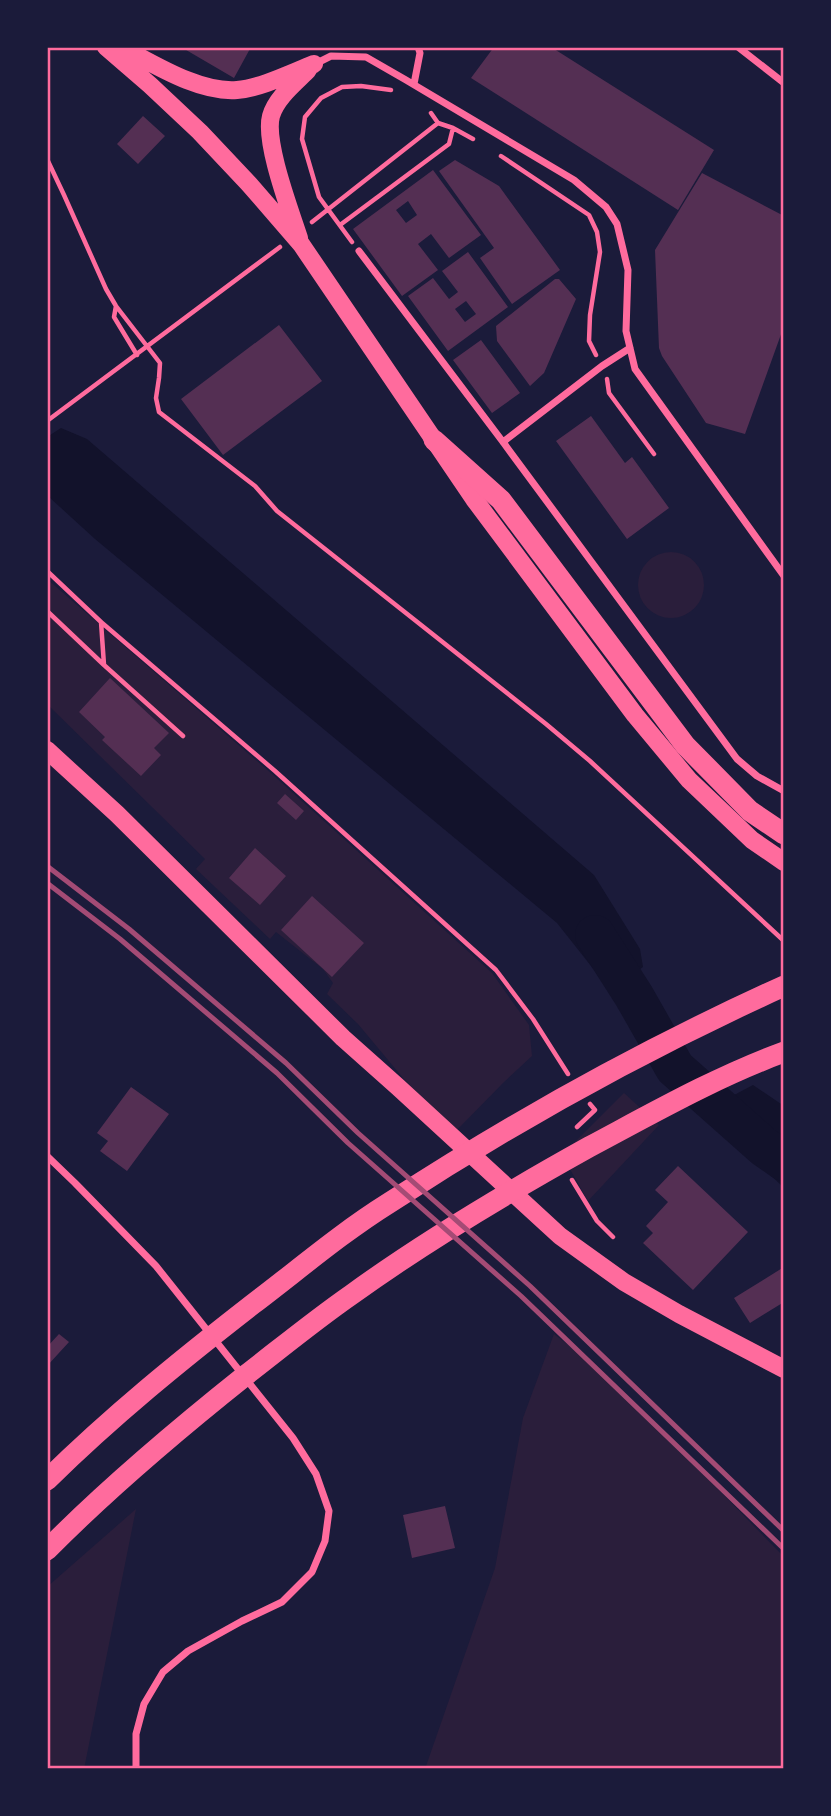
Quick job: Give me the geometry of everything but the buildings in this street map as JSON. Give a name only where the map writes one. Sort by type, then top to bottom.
[{"type":"highway","points":[[434,440],[501,500],[685,745],[750,811],[784,834]]},
{"type":"highway","points":[[47,1480],[146,1388],[321,1250],[387,1203],[613,1070],[712,1019],[784,986]]},
{"type":"highway","points":[[47,1550],[128,1473],[206,1407],[353,1293],[438,1236],[532,1179],[740,1068],[784,1052]]},
{"type":"main road","points":[[106,47],[200,132],[302,237],[482,510],[635,715],[689,780],[752,840],[784,862]]},
{"type":"main road","points":[[121,47],[205,87],[237,90],[263,84],[314,64]]},
{"type":"main road","points":[[302,237],[269,137],[271,116],[281,98],[314,64]]},
{"type":"main road","points":[[47,750],[117,814],[343,1038],[552,1228],[624,1282],[784,1369]]},
{"type":"street","points":[[414,84],[420,53],[418,47]]},
{"type":"street","points":[[738,47],[784,83]]},
{"type":"street","points":[[314,64],[331,56],[366,57],[574,180],[606,207],[617,224],[628,270],[626,331],[635,369],[784,576]]},
{"type":"street","points":[[359,251],[737,759],[757,776],[784,791]]},
{"type":"street","points":[[503,442],[602,366],[630,348]]},
{"type":"street","points":[[47,1156],[156,1266],[293,1438],[316,1474],[329,1511],[325,1541],[312,1572],[282,1602],[242,1620],[188,1651],[163,1672],[144,1704],[136,1734],[136,1769]]},
{"type":"path","points":[[359,251],[318,197],[302,139],[305,117],[321,98],[342,87],[388,88],[397,92]]},
{"type":"path","points":[[424,108],[431,112],[438,123],[476,141]]},
{"type":"path","points":[[302,237],[346,196],[438,123]]},
{"type":"path","points":[[340,225],[449,144],[453,128]]},
{"type":"path","points":[[499,155],[589,215],[597,232],[600,252],[590,315],[589,341],[608,381],[609,393],[653,454]]},
{"type":"path","points":[[47,159],[106,289],[160,363],[156,398],[159,412],[255,486],[277,511],[546,724],[600,770],[784,941]]},
{"type":"path","points":[[47,421],[281,246]]},
{"type":"path","points":[[116,306],[114,317],[137,355]]},
{"type":"path","points":[[47,572],[101,622],[275,771],[496,970],[533,1019],[560,1063]]},
{"type":"path","points":[[47,611],[183,736]]},
{"type":"path","points":[[101,622],[104,665]]},
{"type":"shaded area","points":[[61,428],[87,439],[594,875],[640,949],[643,967],[610,990],[557,923],[95,539],[49,497],[47,437]]},
{"type":"shaded area","points":[[664,552],[678,552],[690,557],[699,566],[704,585],[702,598],[695,609],[678,618],[664,618],[652,613],[643,604],[638,592],[638,578],[643,566],[652,557]]},
{"type":"shaded area","points":[[47,579],[272,774],[492,973],[529,1025],[532,1056],[454,1133],[358,1024],[327,994],[333,983],[323,969],[276,932],[270,939],[196,869],[205,859],[47,704]]},
{"type":"shaded area","points":[[753,1085],[784,1106],[784,1188],[704,1111]]},
{"type":"shaded area","points":[[624,1093],[659,1125],[588,1201],[562,1155]]},
{"type":"shaded area","points":[[554,1334],[606,1374],[784,1557],[784,1769],[425,1769],[495,1568],[523,1418]]},
{"type":"shaded area","points":[[136,1509],[84,1769],[47,1769],[47,1587]]},
{"type":"waterway","points":[[595,935],[675,1068],[764,1147],[784,1161]]},
{"type":"railway","points":[[47,866],[129,929],[286,1063],[358,1133],[530,1286],[784,1531]]},
{"type":"railway","points":[[47,883],[120,939],[277,1073],[348,1143],[521,1296],[784,1549]]}]
